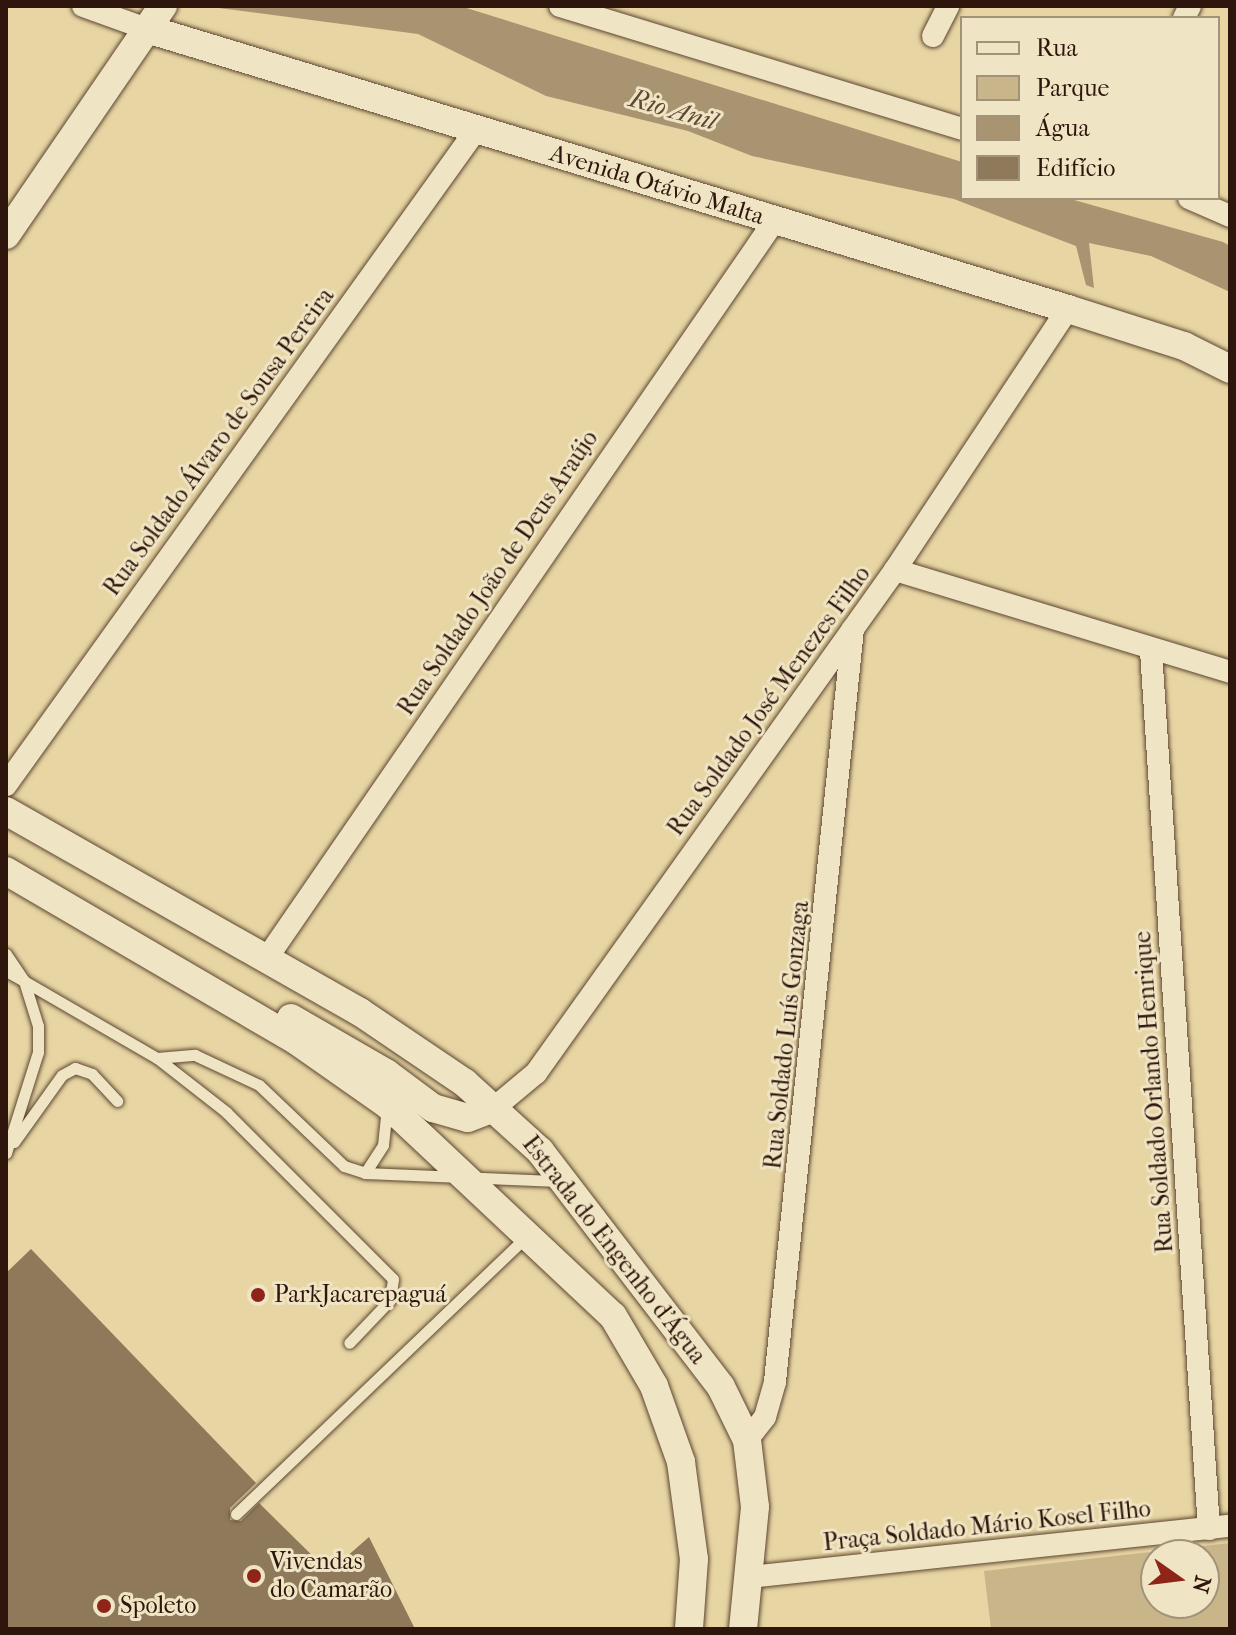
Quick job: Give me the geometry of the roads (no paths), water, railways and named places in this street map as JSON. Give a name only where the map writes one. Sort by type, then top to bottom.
[{"type":"street","name":"Avenida Otávio Malta","points":[[83,6],[156,16],[476,130],[1068,309],[1184,346],[1230,369]]},
{"type":"street","points":[[560,6],[960,128]]},
{"type":"street","points":[[933,36],[948,6]]},
{"type":"street","points":[[6,235],[16,203],[156,16]]},
{"type":"street","name":"Rua Soldado Álvaro de Sousa Pereira","points":[[6,785],[476,130]]},
{"type":"street","points":[[1194,200],[1230,216]]},
{"type":"street","name":"Rua Soldado João de Deus Araújo","points":[[267,958],[775,220]]},
{"type":"street","name":"Rua Soldado José Menezes Filho","points":[[494,1108],[536,1073],[895,570],[1068,309]]},
{"type":"street","points":[[895,570],[1151,651],[1230,672]]},
{"type":"street","name":"Rua Soldado Luís Gonzaga","points":[[747,1440],[765,1417],[775,1381],[853,627]]},
{"type":"street","name":"Rua Soldado Orlando Henrique","points":[[1151,651],[1220,1528]]},
{"type":"street","name":"Estrada do Engenho d'Água","points":[[6,811],[267,958],[434,1060],[516,1125],[565,1181],[721,1387],[747,1440],[755,1507],[743,1629]]},
{"type":"street","name":"Estrada do Engenho d'Água","points":[[6,871],[297,1041],[388,1105],[613,1316],[654,1386],[687,1498],[694,1559],[689,1629]]},
{"type":"street","points":[[186,976],[298,1020],[433,1108],[468,1118],[494,1108]]},
{"type":"street","name":"Praça Soldado Mário Kosel Filho","points":[[750,1577],[1220,1528]]},
{"type":"lane","points":[[6,954],[24,981],[38,1026],[38,1052],[6,1152]]},
{"type":"lane","points":[[6,971],[157,1058],[226,1112],[393,1279],[390,1300],[349,1343]]},
{"type":"lane","points":[[157,1058],[195,1055],[259,1085],[344,1166],[365,1173],[565,1181]]},
{"type":"lane","points":[[6,1152],[62,1075],[75,1068],[92,1074],[117,1101]]},
{"type":"lane","points":[[365,1173],[383,1145],[388,1105]]},
{"type":"lane","points":[[236,1514],[529,1234]]},
{"type":"water","name":"Rio Anil","points":[[460,6],[960,161],[960,200],[1074,200],[1223,242],[1230,246],[1230,292],[1151,256],[1089,243],[1094,288],[1086,285],[1076,246],[954,199],[752,156],[688,131],[546,96],[418,34],[211,7]]},
{"type":"place","name":"ParkJacarepaguá","points":[[258,1295]]},
{"type":"place","name":"Vivendas do Camarão","points":[[254,1576]]},
{"type":"place","name":"Spoleto","points":[[104,1606]]}]
